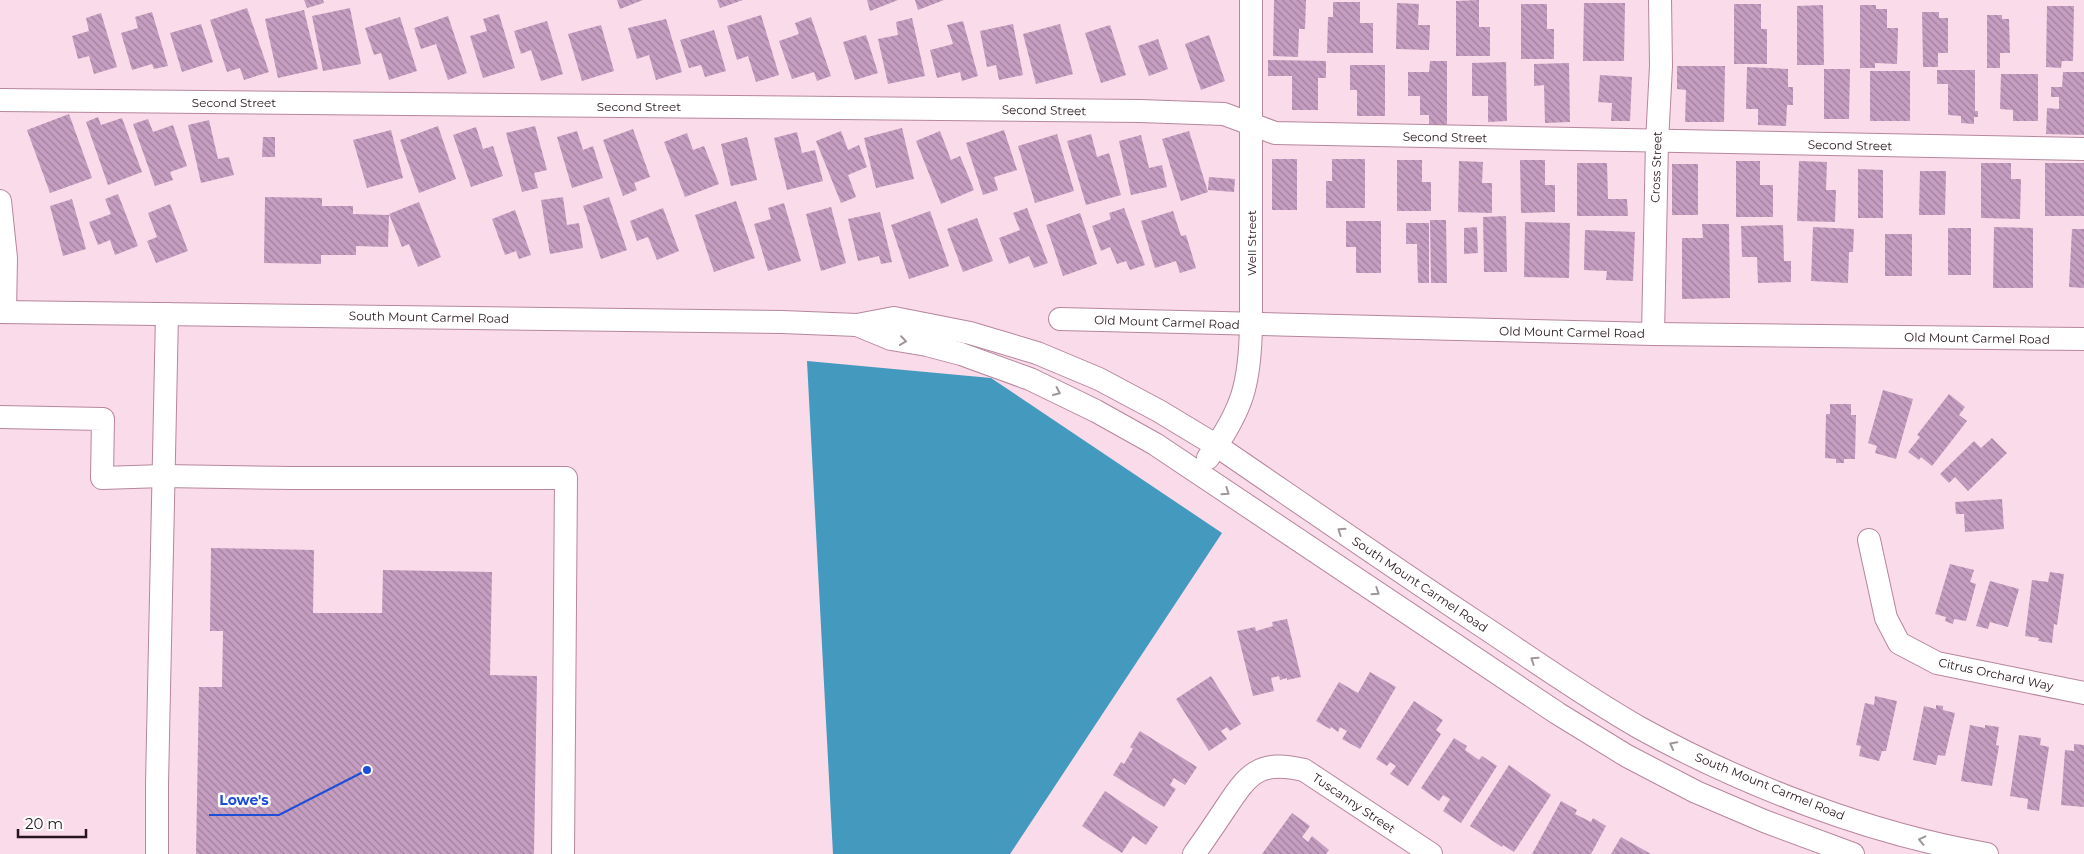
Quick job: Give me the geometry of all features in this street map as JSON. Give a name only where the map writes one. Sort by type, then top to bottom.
[{"type":"street","name":"Well Street","points":[[1197,473],[1234,418],[1246,389],[1250,356],[1251,0]]},
{"type":"street","name":"Cross Street","points":[[1653,334],[1657,142],[1661,66],[1660,0]]},
{"type":"street","name":"Second Street","points":[[0,100],[1064,110],[1224,114],[1275,133],[2084,149]]},
{"type":"street","points":[[0,201],[6,258],[2,312]]},
{"type":"street","name":"South Mount Carmel Road","points":[[2,312],[782,322],[857,325],[894,318],[970,332],[1037,353],[1099,379],[1159,412],[1216,446],[1600,704],[1682,750],[1752,781],[1852,819],[1914,838],[1987,854]]},
{"type":"street","points":[[157,854],[156,784],[167,314]]},
{"type":"street","name":"Old Mount Carmel Road","points":[[1060,319],[1653,334],[2084,339]]},
{"type":"street","name":"South Mount Carmel Road","points":[[857,325],[891,340],[927,345],[961,354],[1030,379],[1126,428],[1197,473],[1557,713],[1628,756],[1704,795],[1764,821],[1853,854]]},
{"type":"street","points":[[0,417],[103,419],[102,478],[163,476],[566,478],[563,854]]},
{"type":"street","name":"Citrus Orchard Way","points":[[1869,540],[1886,618],[1899,643],[1937,663],[2084,693]]},
{"type":"street","name":"Tuscanny Street","points":[[1194,854],[1244,781],[1256,772],[1270,766],[1287,766],[1304,770],[1431,854]]},
{"type":"water","points":[[807,361],[991,378],[1222,533],[1010,854],[833,854]]},
{"type":"building","points":[[304,0],[323,0],[324,3],[307,8]]},
{"type":"building","points":[[617,0],[643,0],[620,9]]},
{"type":"building","points":[[717,0],[743,0],[720,8]]},
{"type":"building","points":[[867,0],[898,0],[870,11]]},
{"type":"building","points":[[915,0],[944,0],[918,10]]},
{"type":"building","points":[[1274,0],[1306,0],[1305,29],[1299,29],[1298,57],[1273,56]]},
{"type":"building","points":[[1479,0],[1479,27],[1490,27],[1490,56],[1456,56],[1456,1]]},
{"type":"building","points":[[1333,2],[1360,2],[1360,23],[1373,23],[1373,53],[1327,53],[1328,17],[1333,17]]},
{"type":"building","points":[[1397,3],[1419,4],[1418,25],[1430,25],[1429,50],[1396,49]]},
{"type":"building","points":[[1584,3],[1625,3],[1624,61],[1583,61]]},
{"type":"building","points":[[1521,4],[1547,4],[1547,29],[1554,29],[1554,59],[1521,59]]},
{"type":"building","points":[[1734,4],[1761,4],[1761,29],[1767,29],[1767,64],[1734,64]]},
{"type":"building","points":[[1823,5],[1824,65],[1797,65],[1797,6]]},
{"type":"building","points":[[1860,5],[1876,5],[1876,9],[1887,9],[1887,28],[1898,28],[1897,64],[1875,63],[1875,68],[1860,68]]},
{"type":"building","points":[[2047,6],[2074,6],[2073,61],[2062,61],[2061,68],[2046,67]]},
{"type":"building","points":[[247,8],[269,72],[244,80],[240,68],[227,72],[210,20]]},
{"type":"building","points":[[350,8],[361,64],[323,71],[312,16]]},
{"type":"building","points":[[304,10],[318,69],[278,78],[265,19]]},
{"type":"building","points":[[152,12],[168,66],[154,69],[152,64],[132,70],[121,33],[138,28],[135,17]]},
{"type":"building","points":[[1922,12],[1939,12],[1939,18],[1948,18],[1948,53],[1938,53],[1938,67],[1923,67]]},
{"type":"building","points":[[101,13],[117,67],[94,74],[89,56],[78,59],[72,36],[89,31],[86,18]]},
{"type":"building","points":[[499,14],[515,68],[483,78],[470,36],[487,31],[483,19]]},
{"type":"building","points":[[761,15],[779,75],[756,82],[748,56],[737,60],[727,26]]},
{"type":"building","points":[[1987,15],[2002,15],[2002,19],[2009,19],[2010,53],[2000,53],[2000,68],[1987,68]]},
{"type":"building","points":[[448,16],[467,73],[448,80],[436,44],[421,49],[414,28]]},
{"type":"building","points":[[400,17],[417,71],[389,80],[381,53],[374,55],[365,28]]},
{"type":"building","points":[[811,17],[831,76],[817,81],[814,72],[792,79],[779,41],[799,34],[795,23]]},
{"type":"building","points":[[912,18],[925,76],[888,84],[878,39],[898,35],[896,22]]},
{"type":"building","points":[[666,19],[682,72],[656,80],[649,55],[637,59],[628,28]]},
{"type":"building","points":[[547,21],[563,74],[541,81],[531,50],[521,54],[514,31]]},
{"type":"building","points":[[963,21],[978,76],[962,81],[960,72],[937,78],[930,50],[953,44],[947,25]]},
{"type":"building","points":[[201,24],[213,62],[182,72],[170,33]]},
{"type":"building","points":[[1013,24],[1023,75],[999,80],[996,65],[987,67],[980,31]]},
{"type":"building","points":[[1060,24],[1073,74],[1036,84],[1023,34]]},
{"type":"building","points":[[601,25],[614,71],[582,81],[568,34]]},
{"type":"building","points":[[1110,25],[1126,75],[1101,83],[1085,33]]},
{"type":"building","points":[[714,30],[726,71],[705,77],[701,65],[689,68],[680,40]]},
{"type":"building","points":[[866,35],[878,73],[855,80],[843,42]]},
{"type":"building","points":[[1209,35],[1225,81],[1201,90],[1185,44]]},
{"type":"building","points":[[1158,39],[1168,69],[1149,76],[1138,46]]},
{"type":"building","points":[[1268,60],[1326,61],[1326,78],[1318,78],[1318,110],[1292,110],[1292,76],[1268,76]]},
{"type":"building","points":[[1430,61],[1447,61],[1447,127],[1429,126],[1429,115],[1420,115],[1420,96],[1408,96],[1408,72],[1429,72]]},
{"type":"building","points":[[1506,62],[1507,121],[1488,122],[1488,96],[1472,96],[1472,63]]},
{"type":"building","points":[[1569,63],[1570,122],[1545,123],[1544,85],[1534,86],[1534,64]]},
{"type":"building","points":[[1350,65],[1385,65],[1385,116],[1357,116],[1357,90],[1350,90]]},
{"type":"building","points":[[1677,66],[1725,66],[1724,122],[1685,122],[1686,90],[1677,89]]},
{"type":"building","points":[[1747,67],[1788,69],[1788,87],[1793,87],[1793,105],[1787,105],[1786,126],[1758,125],[1758,109],[1746,109]]},
{"type":"building","points":[[1824,69],[1850,69],[1849,119],[1824,119]]},
{"type":"building","points":[[1937,70],[1975,70],[1975,111],[1978,111],[1978,117],[1974,117],[1974,124],[1961,123],[1961,116],[1948,115],[1948,84],[1937,84]]},
{"type":"building","points":[[1870,71],[1910,71],[1910,121],[1870,121]]},
{"type":"building","points":[[2063,72],[2084,72],[2084,135],[2046,134],[2047,108],[2059,109],[2059,97],[2051,97],[2051,87],[2062,87]]},
{"type":"building","points":[[2001,74],[2038,74],[2038,121],[2013,121],[2013,110],[2000,109]]},
{"type":"building","points":[[1600,75],[1632,77],[1630,121],[1611,121],[1612,103],[1598,102]]},
{"type":"building","points":[[69,114],[92,178],[50,193],[27,130]]},
{"type":"building","points":[[98,117],[101,125],[122,118],[142,172],[108,185],[86,122]]},
{"type":"building","points":[[148,119],[153,132],[173,125],[187,166],[170,172],[173,180],[155,186],[133,124]]},
{"type":"building","points":[[209,120],[218,159],[229,157],[234,175],[201,183],[188,125]]},
{"type":"building","points":[[438,126],[456,179],[419,193],[400,140]]},
{"type":"building","points":[[535,126],[547,170],[534,173],[538,188],[522,192],[506,133]]},
{"type":"building","points":[[476,127],[483,149],[493,146],[503,176],[471,187],[453,135]]},
{"type":"building","points":[[902,128],[914,179],[876,188],[864,138]]},
{"type":"building","points":[[633,129],[650,177],[634,183],[637,190],[623,196],[603,140]]},
{"type":"building","points":[[391,130],[403,178],[367,188],[353,140]]},
{"type":"building","points":[[1004,130],[1017,170],[994,177],[998,190],[983,195],[966,143]]},
{"type":"building","points":[[577,131],[583,150],[593,146],[603,178],[572,188],[557,137]]},
{"type":"building","points":[[841,131],[848,150],[859,145],[867,167],[848,175],[856,197],[841,203],[816,141]]},
{"type":"building","points":[[940,131],[951,160],[960,156],[974,190],[941,204],[916,141]]},
{"type":"building","points":[[1189,131],[1208,192],[1181,201],[1162,139]]},
{"type":"building","points":[[797,132],[802,153],[815,150],[823,181],[787,190],[774,138]]},
{"type":"building","points":[[687,133],[693,150],[704,146],[719,184],[685,197],[664,142]]},
{"type":"building","points":[[1057,134],[1074,191],[1035,203],[1018,146]]},
{"type":"building","points":[[1091,134],[1097,157],[1109,153],[1121,195],[1086,205],[1067,141]]},
{"type":"building","points":[[1141,135],[1149,168],[1162,165],[1167,187],[1131,195],[1119,141]]},
{"type":"building","points":[[263,137],[275,137],[275,157],[262,157]]},
{"type":"building","points":[[747,137],[757,180],[731,186],[721,144]]},
{"type":"building","points":[[1272,159],[1297,159],[1297,210],[1272,210]]},
{"type":"building","points":[[1332,159],[1365,159],[1365,208],[1326,208],[1326,181],[1332,181]]},
{"type":"building","points":[[1397,160],[1422,160],[1422,182],[1431,182],[1431,211],[1397,211]]},
{"type":"building","points":[[1520,160],[1545,160],[1545,185],[1555,185],[1555,212],[1521,213]]},
{"type":"building","points":[[1459,161],[1483,162],[1482,183],[1492,183],[1492,213],[1458,212]]},
{"type":"building","points":[[1736,161],[1760,161],[1760,185],[1773,185],[1773,217],[1736,217]]},
{"type":"building","points":[[1799,161],[1827,162],[1826,190],[1836,190],[1835,222],[1797,221]]},
{"type":"building","points":[[1577,163],[1607,163],[1608,199],[1627,199],[1628,216],[1577,216]]},
{"type":"building","points":[[1981,163],[2011,163],[2011,179],[2021,179],[2020,219],[1981,218]]},
{"type":"building","points":[[2045,163],[2084,163],[2084,216],[2045,216]]},
{"type":"building","points":[[1672,164],[1698,164],[1698,215],[1672,215]]},
{"type":"building","points":[[1858,169],[1883,170],[1883,218],[1858,218]]},
{"type":"building","points":[[1920,171],[1946,171],[1945,215],[1919,215]]},
{"type":"building","points":[[1209,177],[1235,179],[1234,192],[1208,190]]},
{"type":"building","points":[[118,194],[138,246],[115,255],[110,240],[98,245],[89,222],[111,214],[105,199]]},
{"type":"building","points":[[265,197],[322,198],[322,206],[353,206],[353,214],[389,215],[388,247],[356,246],[356,255],[321,255],[321,264],[264,263]]},
{"type":"building","points":[[563,197],[567,225],[579,223],[583,248],[550,254],[541,200]]},
{"type":"building","points":[[609,197],[627,250],[601,259],[583,206]]},
{"type":"building","points":[[72,199],[86,249],[63,256],[50,206]]},
{"type":"building","points":[[736,201],[755,258],[714,272],[695,215]]},
{"type":"building","points":[[419,202],[441,257],[418,267],[409,244],[402,247],[389,214]]},
{"type":"building","points":[[784,203],[801,261],[768,271],[754,224],[771,219],[768,208]]},
{"type":"building","points":[[170,204],[188,251],[156,263],[147,241],[157,237],[148,213]]},
{"type":"building","points":[[831,207],[846,263],[821,271],[806,214]]},
{"type":"building","points":[[663,208],[679,251],[657,260],[648,237],[637,241],[630,221]]},
{"type":"building","points":[[1027,208],[1048,263],[1034,268],[1029,256],[1009,264],[999,238],[1020,230],[1013,213]]},
{"type":"building","points":[[1124,208],[1145,265],[1130,270],[1126,261],[1117,264],[1110,247],[1101,251],[1092,226],[1111,219],[1109,213]]},
{"type":"building","points":[[515,210],[531,255],[519,259],[516,251],[505,255],[492,219]]},
{"type":"building","points":[[930,211],[949,266],[909,279],[891,225]]},
{"type":"building","points":[[1173,211],[1181,236],[1186,235],[1196,268],[1180,273],[1176,261],[1155,268],[1141,221]]},
{"type":"building","points":[[880,212],[892,262],[881,264],[879,256],[858,261],[848,219]]},
{"type":"building","points":[[1080,213],[1097,264],[1063,276],[1046,225]]},
{"type":"building","points":[[1506,216],[1507,272],[1484,272],[1483,217]]},
{"type":"building","points":[[977,218],[993,261],[963,272],[947,229]]},
{"type":"building","points":[[1430,220],[1446,220],[1447,283],[1431,283]]},
{"type":"building","points":[[1346,221],[1381,221],[1381,273],[1356,273],[1356,247],[1346,247]]},
{"type":"building","points":[[1525,222],[1570,223],[1569,278],[1524,277]]},
{"type":"building","points":[[1406,223],[1429,223],[1429,283],[1418,283],[1417,244],[1406,244]]},
{"type":"building","points":[[1702,224],[1729,224],[1730,298],[1682,299],[1682,238],[1703,238]]},
{"type":"building","points":[[1783,225],[1784,261],[1791,261],[1791,282],[1758,283],[1757,257],[1742,257],[1741,226]]},
{"type":"building","points":[[1477,227],[1478,253],[1464,254],[1464,228]]},
{"type":"building","points":[[1813,227],[1854,229],[1853,252],[1849,252],[1848,283],[1811,281]]},
{"type":"building","points":[[1994,227],[2033,228],[2033,288],[1993,288]]},
{"type":"building","points":[[1948,228],[1971,228],[1971,275],[1948,275]]},
{"type":"building","points":[[2072,229],[2084,229],[2084,288],[2069,287]]},
{"type":"building","points":[[1585,230],[1635,232],[1633,281],[1606,280],[1607,271],[1584,270]]},
{"type":"building","points":[[1885,234],[1912,234],[1912,276],[1885,276]]},
{"type":"building","points":[[1883,390],[1913,399],[1896,459],[1875,453],[1877,446],[1868,443]]},
{"type":"building","points":[[1949,394],[1965,407],[1959,415],[1967,421],[1932,466],[1921,457],[1919,460],[1908,452],[1920,437],[1917,435]]},
{"type":"building","points":[[1830,404],[1851,404],[1851,415],[1856,415],[1855,459],[1844,459],[1844,463],[1836,463],[1836,459],[1825,458],[1826,414],[1830,414]]},
{"type":"building","points":[[1992,438],[2007,453],[1968,491],[1955,477],[1949,483],[1940,474],[1974,441],[1981,448]]},
{"type":"building","points":[[2002,499],[2004,529],[1965,532],[1964,514],[1956,514],[1955,502]]},
{"type":"building","points":[[211,548],[314,550],[313,613],[382,613],[383,570],[492,572],[490,675],[537,676],[534,854],[196,854],[199,687],[222,687],[223,631],[210,631]]},
{"type":"building","points":[[1950,564],[1974,570],[1970,582],[1976,584],[1966,621],[1954,619],[1953,624],[1945,621],[1946,617],[1935,614]]},
{"type":"building","points":[[2050,572],[2064,574],[2057,625],[2054,624],[2052,643],[2038,641],[2039,638],[2025,636],[2032,580],[2048,582]]},
{"type":"building","points":[[1990,581],[2019,589],[2008,627],[1990,622],[1988,629],[1976,626]]},
{"type":"building","points":[[1287,619],[1301,677],[1287,680],[1287,678],[1280,680],[1279,676],[1271,678],[1274,691],[1253,696],[1237,631],[1255,627],[1256,631],[1273,626],[1272,622]]},
{"type":"building","points":[[1370,672],[1396,687],[1360,749],[1342,739],[1347,731],[1340,727],[1338,732],[1316,721],[1339,682],[1358,693]]},
{"type":"building","points":[[1211,676],[1241,724],[1230,731],[1227,727],[1221,731],[1227,739],[1209,751],[1176,699]]},
{"type":"building","points":[[1875,696],[1897,701],[1886,751],[1882,751],[1879,761],[1859,756],[1861,746],[1856,745],[1865,703],[1874,705]]},
{"type":"building","points":[[1414,701],[1443,720],[1436,730],[1441,734],[1408,786],[1390,774],[1396,766],[1390,762],[1387,766],[1376,759]]},
{"type":"building","points":[[1936,705],[1943,706],[1943,710],[1955,713],[1945,756],[1938,755],[1936,765],[1913,760],[1924,706],[1936,709]]},
{"type":"building","points":[[1970,725],[1985,728],[1985,725],[1999,727],[1996,745],[1999,746],[1992,786],[1961,781]]},
{"type":"building","points":[[1140,731],[1197,767],[1185,785],[1174,778],[1170,785],[1176,789],[1164,807],[1113,775],[1121,762],[1124,764],[1133,749],[1130,747]]},
{"type":"building","points":[[2019,735],[2041,738],[2040,745],[2049,747],[2039,811],[2027,809],[2028,799],[2010,796]]},
{"type":"building","points":[[1454,738],[1467,746],[1465,750],[1479,760],[1482,756],[1497,766],[1461,823],[1443,811],[1450,799],[1443,795],[1439,801],[1421,788]]},
{"type":"building","points":[[2074,744],[2084,745],[2084,807],[2061,805],[2065,750],[2074,751]]},
{"type":"building","points":[[1509,765],[1551,795],[1514,852],[1503,845],[1502,847],[1470,826]]},
{"type":"building","points":[[1105,791],[1158,827],[1146,845],[1133,836],[1122,853],[1082,826]]},
{"type":"building","points":[[1561,801],[1577,810],[1575,814],[1591,822],[1593,818],[1606,826],[1591,854],[1532,854]]},
{"type":"building","points":[[1292,813],[1310,826],[1302,837],[1308,842],[1312,836],[1329,850],[1326,854],[1262,854]]},
{"type":"building","points":[[1621,837],[1651,854],[1611,854]]},
{"type":"place","name":"Lowe's","points":[[367,770]]}]
